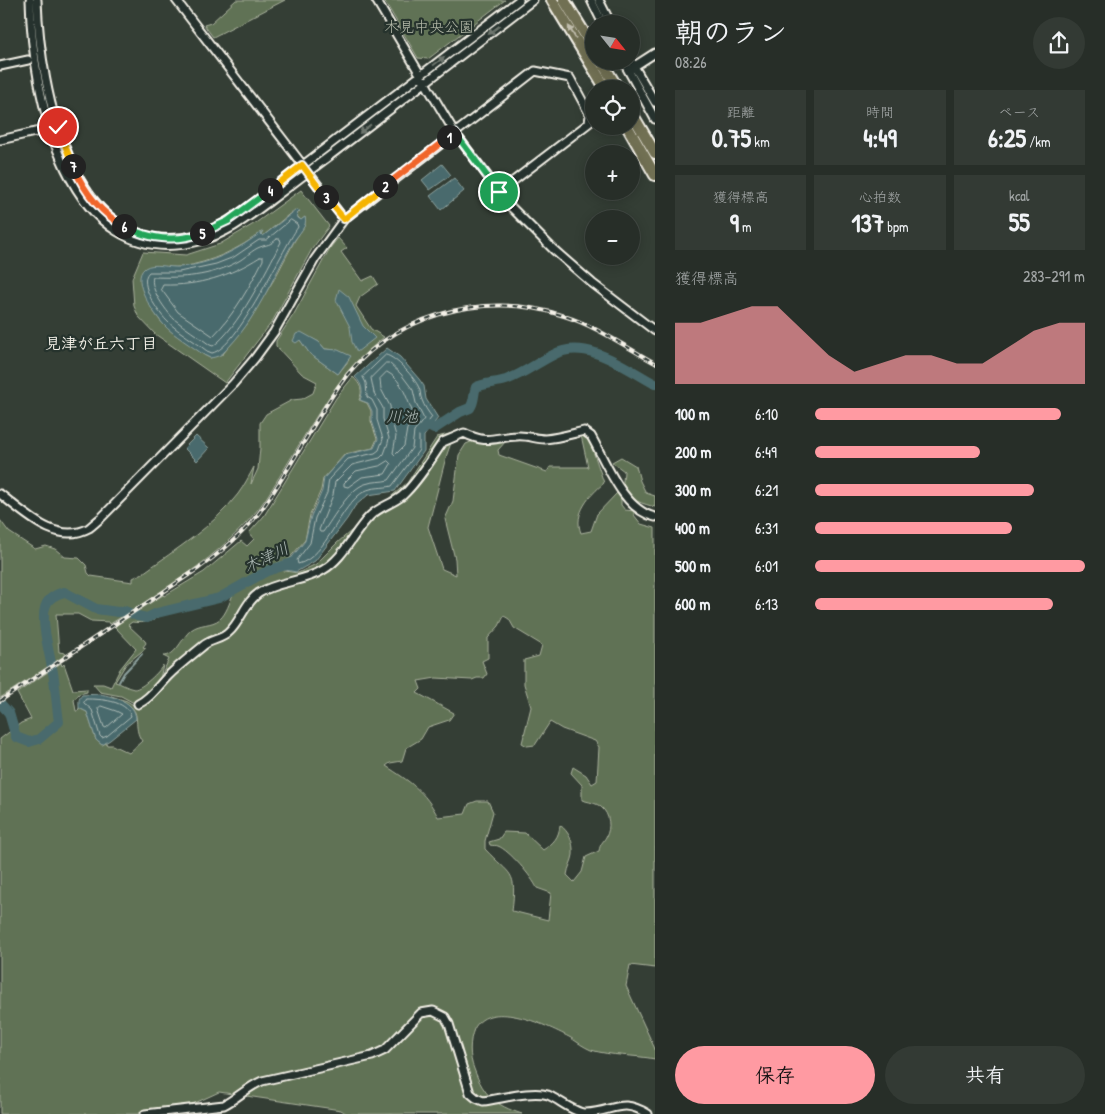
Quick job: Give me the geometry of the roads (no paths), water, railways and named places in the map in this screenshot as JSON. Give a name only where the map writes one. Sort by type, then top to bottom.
[{"type":"highway","points":[[552,0],[601,80]]},
{"type":"highway","points":[[564,0],[585,34]]},
{"type":"highway","points":[[640,128],[655,154]]},
{"type":"highway","points":[[632,135],[655,175]]},
{"type":"street","points":[[30,0],[34,60],[50,129],[67,172],[77,190],[102,220],[130,237],[163,246],[199,241],[233,228],[308,173],[533,0]]},
{"type":"street","points":[[37,0],[41,59],[63,144],[74,169],[84,187],[105,214],[134,231],[162,239],[197,235],[221,225],[243,211],[519,0]]},
{"type":"street","points":[[176,0],[344,219]]},
{"type":"street","points":[[376,0],[455,133],[499,192],[528,226],[554,250],[592,283],[655,331]]},
{"type":"street","points":[[591,0],[598,15]]},
{"type":"street","points":[[599,0],[606,15]]},
{"type":"street","points":[[640,61],[655,54]]},
{"type":"street","points":[[0,66],[28,60]]},
{"type":"street","points":[[0,494],[37,523],[53,531],[76,532],[88,528],[101,518],[233,384],[255,358],[274,332],[315,259],[344,219],[535,70],[570,78],[590,115],[588,123],[499,192]]},
{"type":"street","points":[[632,70],[655,119]]},
{"type":"street","points":[[633,70],[655,102]]},
{"type":"street","points":[[0,140],[58,127]]},
{"type":"street","points":[[138,704],[149,698],[169,676],[206,643],[218,640],[228,634],[243,610],[258,594],[276,585],[320,572],[334,564],[370,516],[403,495],[448,438],[464,433],[477,440],[492,441],[520,436],[542,439],[584,431],[591,436],[620,490],[648,515],[655,517]]},
{"type":"street","points":[[145,1114],[224,1105],[233,1101],[253,1084],[262,1081],[372,1056],[385,1050],[421,1014],[433,1011],[445,1018],[449,1024],[470,1093],[476,1098],[483,1101],[536,1093],[548,1095],[584,1114],[632,1106],[648,1114]]},
{"type":"water","points":[[442,164],[451,175],[430,190],[422,180]]},
{"type":"water","points":[[454,178],[464,191],[441,210],[430,196]]},
{"type":"water","points":[[296,210],[300,211],[297,214],[298,218],[301,220],[305,217],[304,226],[245,327],[222,353],[210,358],[164,325],[150,306],[142,289],[141,273],[145,268],[157,265],[180,267],[214,259],[234,250],[263,231],[261,234],[263,236]]},
{"type":"water","points":[[339,289],[349,297],[363,326],[375,338],[357,352],[352,342],[350,327],[336,300]]},
{"type":"water","points":[[301,332],[319,342],[325,349],[338,350],[351,356],[338,374],[310,354],[300,340],[296,343],[293,341],[296,334]]},
{"type":"water","name":"川池","points":[[387,348],[400,357],[419,379],[424,386],[426,399],[438,418],[424,436],[424,451],[395,491],[368,495],[355,506],[315,561],[296,572],[280,569],[278,564],[288,562],[305,541],[311,516],[322,491],[324,478],[345,455],[374,448],[378,439],[372,421],[372,411],[368,403],[360,400],[362,388],[355,377]]},
{"type":"water","points":[[196,436],[209,448],[197,461],[184,448]]},
{"type":"water","points":[[100,694],[117,698],[128,704],[135,713],[136,719],[102,745],[96,740],[87,712],[79,708],[79,699],[82,695]]},
{"type":"waterway","name":"木津川","points":[[421,431],[428,426],[434,429],[460,412],[470,408],[473,403],[476,387],[512,378],[553,355],[566,350],[592,352],[606,357],[655,384]]},
{"type":"waterway","name":"木津川","points":[[0,703],[9,713],[16,737],[29,742],[39,739],[59,722],[44,621],[46,605],[56,595],[64,592],[96,609],[125,611],[147,618],[157,613],[219,598],[267,571],[292,563]]},
{"type":"waterway","points":[[119,682],[124,673],[142,654]]},
{"type":"railway","points":[[0,701],[199,568],[234,540],[264,506],[319,416],[338,387],[358,362],[383,342],[410,326],[439,314],[470,308],[502,306],[533,308],[564,316],[588,325],[655,363]]},
{"type":"district","name":"見津が丘六丁目","points":[[101,343]]},
{"type":"park label","name":"木見中央公園","points":[[429,26]]}]
